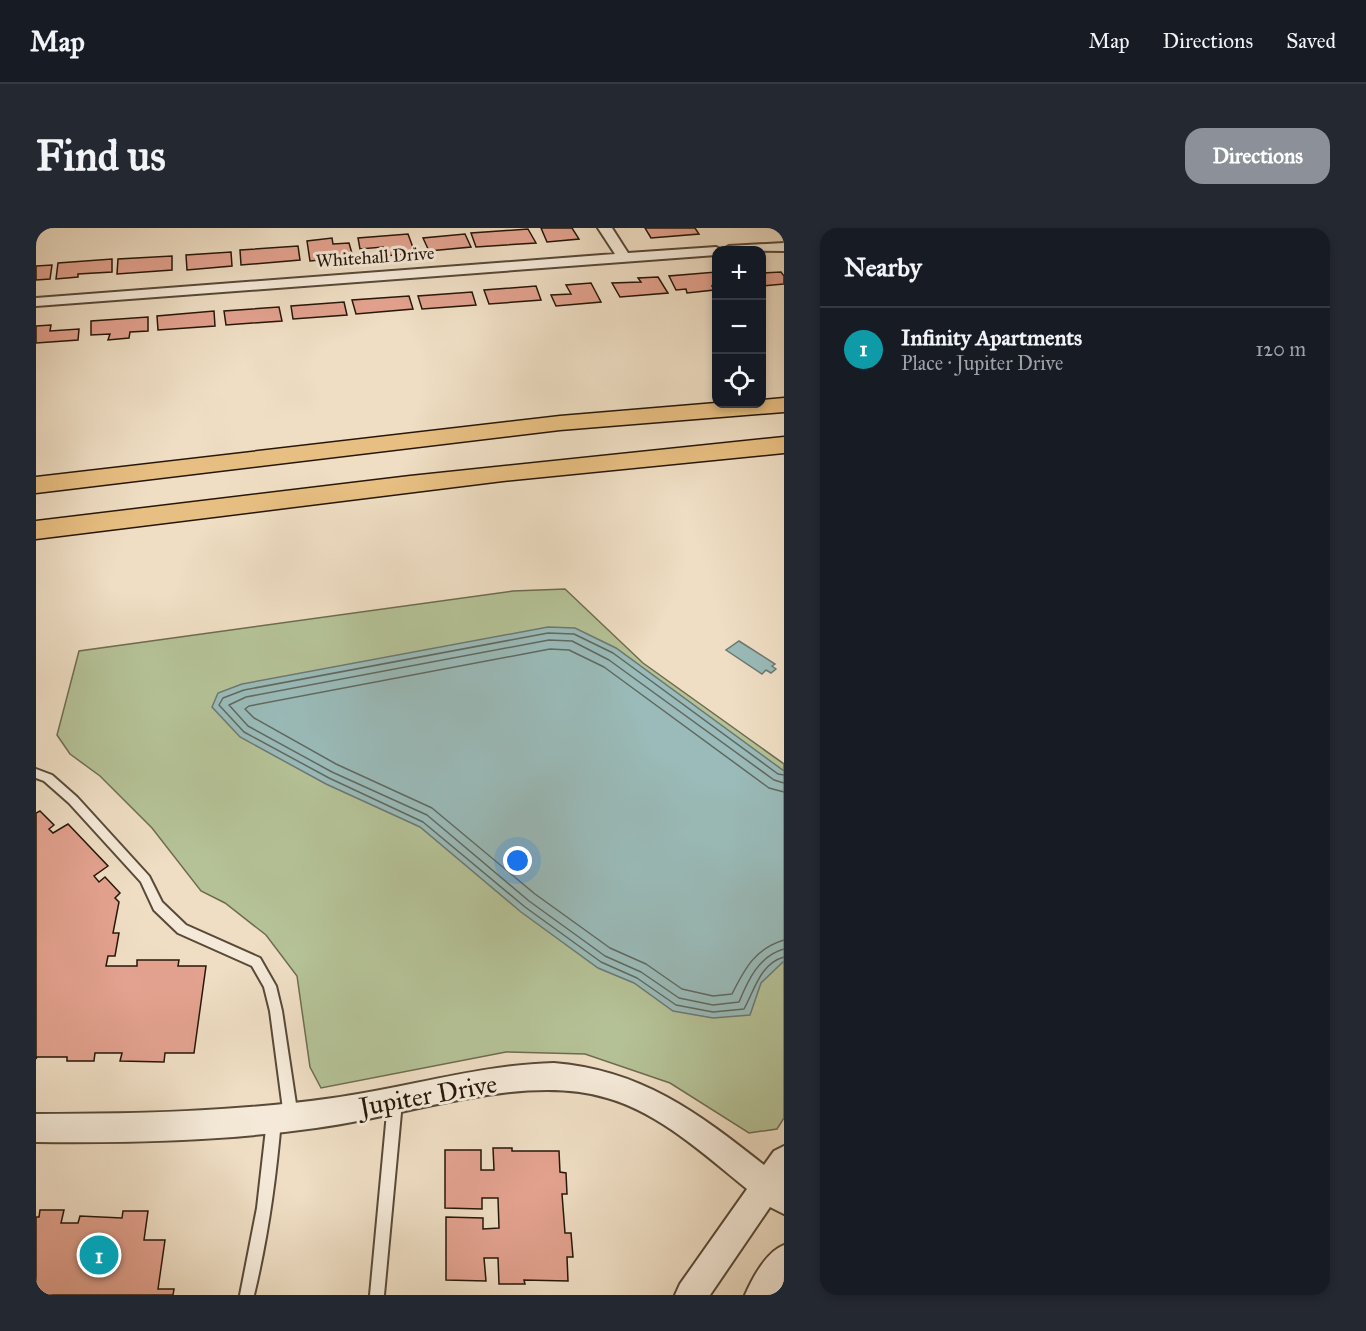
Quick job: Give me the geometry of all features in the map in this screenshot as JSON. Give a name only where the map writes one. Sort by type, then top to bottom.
[{"type":"highway","points":[[36,485],[548,424],[784,405]]},
{"type":"highway","points":[[36,530],[378,486],[589,462],[784,445]]},
{"type":"street","points":[[605,228],[624,258]]},
{"type":"street","points":[[766,247],[784,246]]},
{"type":"street","name":"Whitehall Drive","points":[[36,302],[712,251]]},
{"type":"street","name":"Jupiter Drive","points":[[36,1128],[226,1126],[395,1102],[473,1084],[539,1077],[572,1077],[607,1084],[664,1109],[775,1192]]},
{"type":"street","points":[[691,1295],[775,1192],[784,1161]]},
{"type":"street","points":[[761,1295],[784,1260]]},
{"type":"lane","points":[[36,773],[48,778],[73,800],[145,879],[158,906],[182,929],[256,962],[270,986],[276,1011],[282,1118],[247,1295]]},
{"type":"lane","points":[[377,1295],[395,1102]]},
{"type":"green space","points":[[565,589],[643,663],[784,764],[784,1118],[777,1129],[749,1133],[670,1083],[585,1054],[506,1052],[321,1088],[310,1067],[297,976],[266,935],[225,903],[201,891],[152,828],[100,776],[70,754],[57,735],[79,651],[513,591]]},
{"type":"water","points":[[548,627],[575,628],[616,648],[784,771],[784,961],[761,983],[750,1015],[713,1018],[673,1011],[634,983],[598,968],[521,912],[420,827],[326,784],[240,737],[212,707],[218,693],[242,684]]},
{"type":"water","points":[[739,641],[775,664],[772,666],[776,669],[771,673],[766,670],[762,674],[726,650]]},
{"type":"building","points":[[541,228],[572,228],[579,239],[547,242]]},
{"type":"building","points":[[645,228],[695,228],[699,234],[651,238]]},
{"type":"building","points":[[528,229],[536,243],[476,247],[471,233]]},
{"type":"building","points":[[408,234],[415,253],[385,256],[383,247],[360,249],[358,238]]},
{"type":"building","points":[[465,234],[471,247],[429,251],[423,238]]},
{"type":"building","points":[[332,238],[333,244],[349,243],[353,257],[310,261],[307,241]]},
{"type":"building","points":[[298,246],[300,260],[241,265],[240,250]]},
{"type":"building","points":[[231,252],[232,266],[187,270],[186,255]]},
{"type":"building","points":[[172,256],[172,270],[117,274],[118,259]]},
{"type":"building","points":[[112,259],[112,272],[78,274],[78,277],[56,279],[58,263]]},
{"type":"building","points":[[52,265],[50,279],[36,280],[36,266]]},
{"type":"building","points":[[712,272],[712,290],[687,293],[686,289],[676,290],[669,276]]},
{"type":"building","points":[[781,272],[784,276],[784,284],[766,286],[766,273]]},
{"type":"building","points":[[658,277],[668,293],[620,297],[612,283],[641,282],[638,278]]},
{"type":"building","points":[[591,283],[601,302],[556,306],[551,295],[571,294],[566,285]]},
{"type":"building","points":[[536,286],[541,300],[489,304],[484,290]]},
{"type":"building","points":[[472,292],[476,305],[422,309],[418,296]]},
{"type":"building","points":[[409,296],[413,309],[356,314],[352,300]]},
{"type":"building","points":[[344,302],[347,315],[293,319],[291,306]]},
{"type":"building","points":[[279,307],[282,321],[226,325],[224,311]]},
{"type":"building","points":[[214,311],[215,326],[158,330],[157,316]]},
{"type":"building","points":[[148,317],[148,331],[130,332],[129,338],[108,340],[110,334],[91,335],[91,321]]},
{"type":"building","points":[[51,325],[50,331],[79,329],[78,340],[36,343],[36,326]]},
{"type":"building","points":[[40,811],[54,825],[49,829],[53,833],[68,824],[108,866],[94,876],[99,882],[105,877],[120,893],[115,898],[119,902],[113,933],[119,933],[115,956],[108,956],[106,966],[137,966],[137,960],[179,960],[178,966],[206,966],[194,1053],[165,1053],[164,1062],[120,1061],[122,1053],[95,1053],[94,1061],[67,1061],[67,1057],[37,1057],[36,1059],[36,813]]},
{"type":"building","points":[[493,1148],[512,1148],[512,1151],[559,1151],[560,1172],[566,1173],[567,1194],[562,1194],[565,1233],[571,1233],[573,1257],[567,1257],[568,1281],[524,1280],[525,1284],[499,1284],[498,1258],[484,1258],[486,1281],[446,1280],[446,1217],[483,1218],[483,1229],[499,1228],[498,1198],[482,1198],[482,1209],[445,1208],[445,1150],[481,1150],[481,1170],[494,1170]]},
{"type":"building","points":[[40,1210],[64,1210],[61,1223],[78,1223],[80,1216],[122,1218],[123,1211],[148,1211],[144,1240],[165,1240],[158,1289],[174,1289],[173,1295],[36,1295],[36,1217],[39,1217]]},
{"type":"place","name":"Infinity Apartments","points":[[99,1255]]}]
